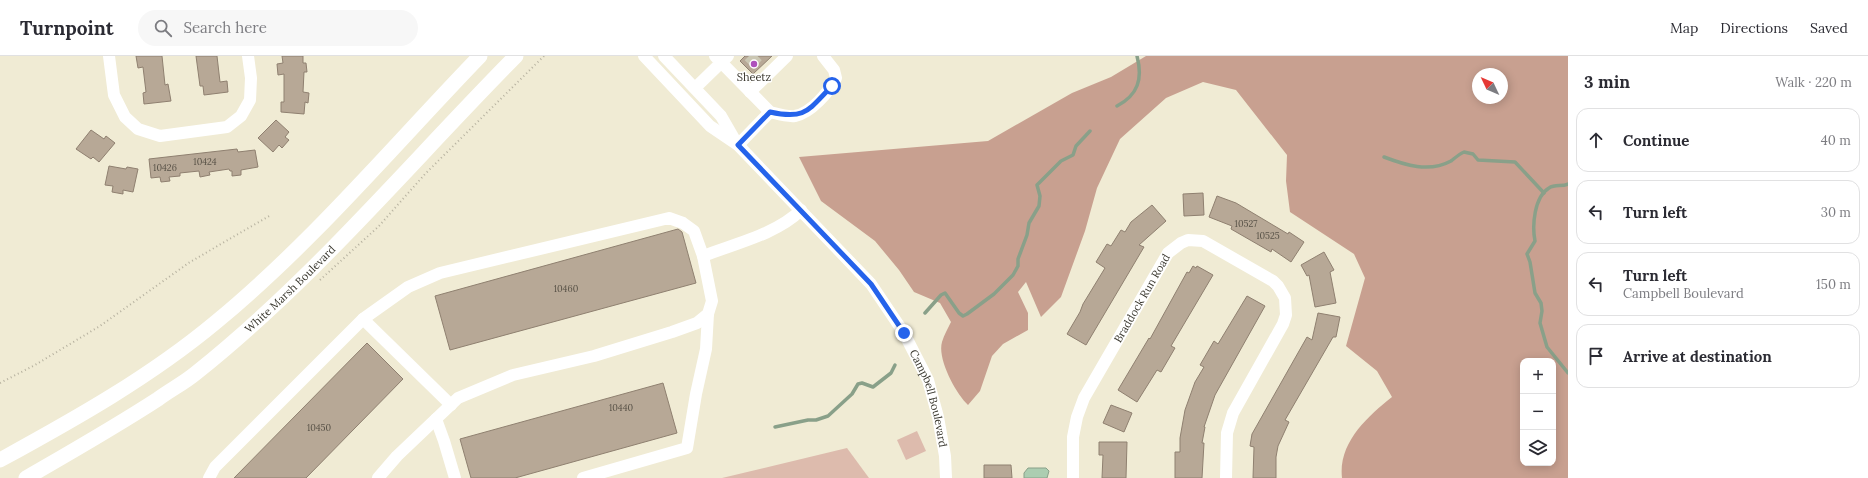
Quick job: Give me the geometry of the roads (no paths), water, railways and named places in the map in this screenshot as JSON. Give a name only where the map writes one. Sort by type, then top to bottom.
[{"type":"main road","points":[[0,460],[70,423],[146,375],[216,322],[311,236],[480,56]]},
{"type":"main road","name":"White Marsh Boulevard","points":[[26,478],[118,426],[195,374],[261,317],[323,259],[516,56]]},
{"type":"street","points":[[109,56],[114,95],[124,117],[138,129],[160,136],[227,127],[241,116],[250,100],[251,78],[248,56]]},
{"type":"street","name":"Campbell Boulevard","points":[[644,56],[710,126],[738,145],[871,284],[904,333],[928,380],[938,417],[945,456],[946,478]]},
{"type":"street","name":"Campbell Boulevard","points":[[664,56],[721,116],[738,145]]},
{"type":"street","points":[[695,88],[721,58],[750,92],[770,112],[794,116],[804,113],[832,86],[836,78],[834,70],[823,56]]},
{"type":"street","points":[[750,92],[764,71],[781,58]]},
{"type":"street","points":[[738,145],[770,112]]},
{"type":"street","points":[[703,256],[777,228],[792,219],[801,210]]},
{"type":"street","points":[[209,478],[215,466],[363,319],[408,287],[440,273],[669,218],[683,223],[694,230],[703,256],[712,301],[708,314],[706,349],[696,394],[687,448],[583,478]]},
{"type":"street","name":"Braddock Run Road","points":[[1073,478],[1075,430],[1084,398],[1091,384],[1168,253],[1181,243],[1196,240],[1210,243],[1273,281],[1282,292],[1287,305],[1283,324],[1233,412],[1227,433],[1226,478]]},
{"type":"street","points":[[378,478],[397,456],[458,398],[513,375],[601,354],[696,323],[708,314]]},
{"type":"street","points":[[363,319],[451,405]]},
{"type":"street","points":[[436,419],[455,478]]},
{"type":"waterway","points":[[1117,106],[1130,97],[1137,86],[1139,79],[1139,64],[1137,56]]},
{"type":"waterway","points":[[925,313],[941,295],[945,293],[959,313],[963,316],[994,294],[1013,275],[1018,266],[1018,259],[1027,235],[1029,223],[1039,206],[1040,196],[1037,185],[1061,161],[1073,155],[1076,146],[1090,131]]},
{"type":"waterway","points":[[1384,157],[1400,163],[1426,167],[1443,165],[1464,152],[1473,154],[1478,160],[1515,162],[1544,193]]},
{"type":"waterway","points":[[1568,184],[1551,187],[1544,192],[1540,198],[1534,220],[1535,241],[1527,254],[1530,262],[1535,293],[1541,303],[1542,311],[1540,323],[1547,347],[1568,373]]},
{"type":"waterway","points":[[775,427],[808,420],[816,420],[828,416],[852,394],[858,384],[862,383],[873,387],[891,373],[895,365]]},
{"type":"tunnel","points":[[749,56],[760,67]]},
{"type":"place","name":"Sheetz","points":[[754,64]]}]
